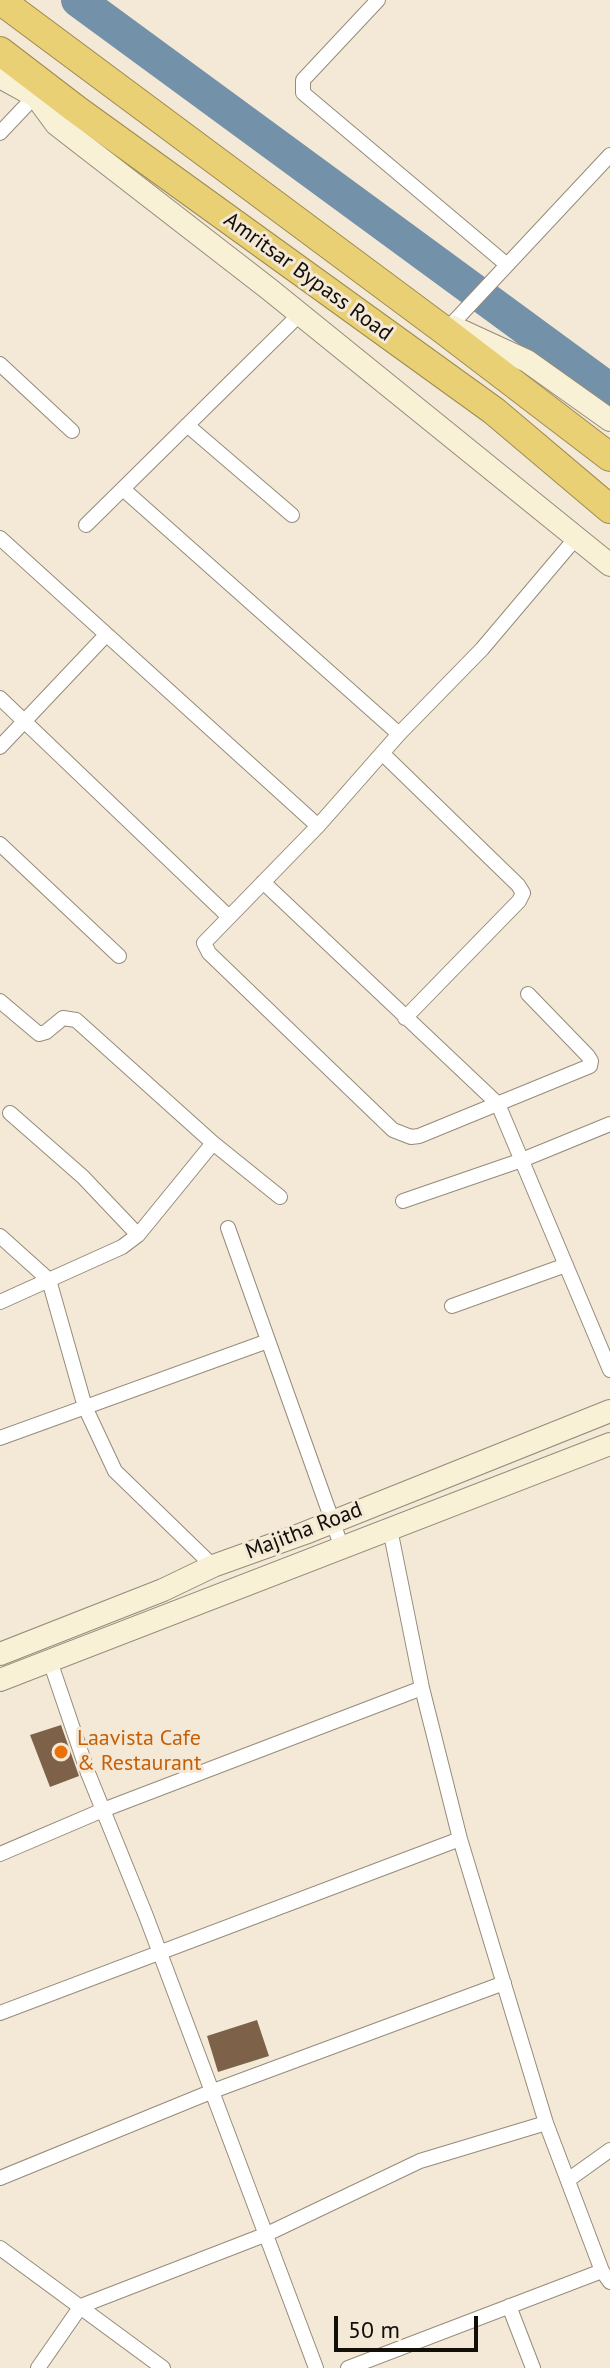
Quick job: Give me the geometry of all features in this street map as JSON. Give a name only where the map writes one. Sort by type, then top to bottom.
[{"type":"highway","name":"Amritsar Bypass Road","points":[[0,0],[610,457]]},
{"type":"highway","name":"Amritsar Bypass Road","points":[[2,61],[102,128],[494,411],[610,509]]},
{"type":"main road","points":[[2,61],[56,124],[300,314],[610,565]]},
{"type":"main road","points":[[419,312],[527,361],[610,420]]},
{"type":"main road","name":"Majitha Road","points":[[0,1654],[163,1590],[213,1566],[610,1411]]},
{"type":"main road","name":"Majitha Road","points":[[0,1680],[610,1444]]},
{"type":"street","points":[[378,0],[303,80],[303,93],[502,270]]},
{"type":"street","points":[[0,133],[35,96]]},
{"type":"street","points":[[450,326],[610,155]]},
{"type":"street","points":[[86,525],[300,314]]},
{"type":"street","points":[[0,364],[72,431]]},
{"type":"street","points":[[187,425],[292,515]]},
{"type":"street","points":[[123,489],[399,734]]},
{"type":"street","points":[[0,538],[318,826]]},
{"type":"street","points":[[528,994],[588,1056],[592,1064],[589,1068],[411,1137],[393,1130],[206,950],[206,940],[318,826],[399,734],[482,649],[575,539]]},
{"type":"street","points":[[0,747],[106,635]]},
{"type":"street","points":[[0,698],[229,917]]},
{"type":"street","points":[[382,753],[523,893],[519,901],[405,1018]]},
{"type":"street","points":[[0,844],[119,956]]},
{"type":"street","points":[[263,882],[498,1104],[610,1370]]},
{"type":"street","points":[[0,1001],[39,1034],[63,1018],[76,1020],[213,1143],[280,1197]]},
{"type":"street","points":[[10,1113],[83,1177],[138,1235]]},
{"type":"street","points":[[403,1201],[522,1160],[610,1124]]},
{"type":"street","points":[[0,1302],[122,1247],[138,1235],[213,1143]]},
{"type":"street","points":[[228,1228],[342,1548]]},
{"type":"street","points":[[0,1236],[49,1280],[85,1407],[115,1471],[213,1566]]},
{"type":"street","points":[[452,1306],[566,1265]]},
{"type":"street","points":[[0,1438],[268,1341]]},
{"type":"street","points":[[348,2368],[509,2306],[606,2276],[546,2123],[460,1839],[422,1688],[390,1529]]},
{"type":"street","points":[[50,1661],[103,1810],[213,2091],[316,2368]]},
{"type":"street","points":[[0,1854],[103,1810],[422,1688]]},
{"type":"street","points":[[0,2013],[460,1839]]},
{"type":"street","points":[[0,2178],[213,2091],[504,1983]]},
{"type":"street","points":[[38,2368],[81,2306],[267,2234],[420,2161],[546,2123]]},
{"type":"street","points":[[568,2180],[610,2150]]},
{"type":"street","points":[[0,2248],[163,2368]]},
{"type":"street","points":[[509,2306],[533,2368]]},
{"type":"building","name":"Laavista Cafe & Restaurant","points":[[61,1725],[79,1776],[50,1787],[30,1735]]},
{"type":"building","points":[[257,2020],[269,2056],[218,2072],[207,2036]]},
{"type":"waterway","points":[[78,0],[610,390]]},
{"type":"place","name":"Laavista Cafe & Restaurant","points":[[61,1752]]}]
